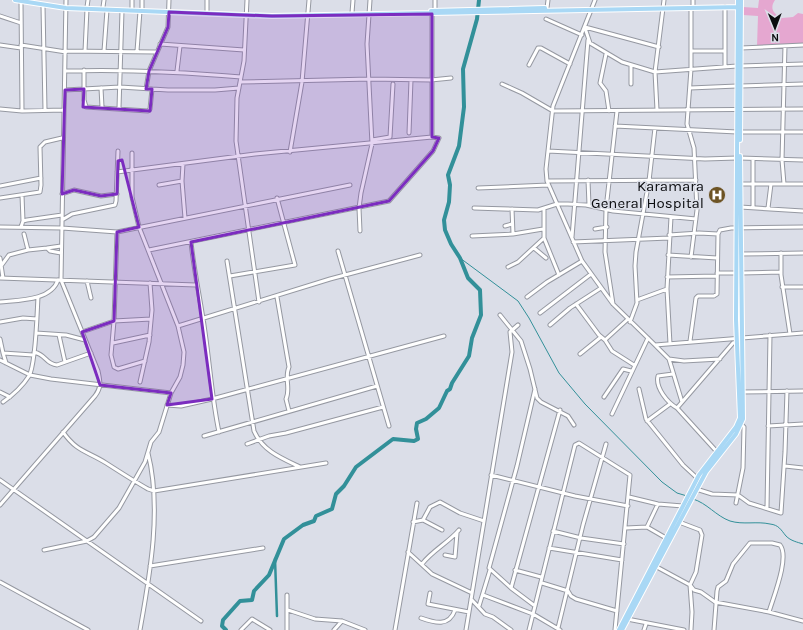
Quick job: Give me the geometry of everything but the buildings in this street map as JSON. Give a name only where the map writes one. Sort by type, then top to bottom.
[{"type":"main road","points":[[15,0],[66,7],[246,14],[434,13],[662,7],[725,7],[739,4]]},
{"type":"main road","points":[[692,7],[739,4]]},
{"type":"main road","points":[[739,4],[741,48],[739,66]]},
{"type":"main road","points":[[738,273],[740,254],[738,184],[739,4]]},
{"type":"main road","points":[[493,11],[547,8],[591,9]]},
{"type":"main road","points":[[105,9],[122,11],[141,10]]},
{"type":"main road","points":[[169,11],[246,14]]},
{"type":"main road","points":[[309,14],[370,14]]},
{"type":"main road","points":[[694,490],[697,478],[736,434],[744,414],[739,339],[738,273],[740,207],[738,184]]},
{"type":"main road","points":[[622,630],[626,618],[666,538],[694,490],[738,422],[741,414],[742,392]]},
{"type":"main road","points":[[617,630],[626,618],[679,522],[685,505]]},
{"type":"street","points":[[0,302],[38,297],[54,290],[59,280],[62,228],[62,138],[66,71],[66,0]]},
{"type":"street","points":[[85,51],[88,0]]},
{"type":"street","points":[[104,0],[104,51]]},
{"type":"street","points":[[132,0],[132,9]]},
{"type":"street","points":[[137,51],[142,0]]},
{"type":"street","points":[[146,89],[149,71],[168,27],[169,0]]},
{"type":"street","points":[[207,0],[207,12]]},
{"type":"street","points":[[246,0],[244,50],[236,113],[236,141],[259,302]]},
{"type":"street","points":[[290,150],[302,82],[309,0]]},
{"type":"street","points":[[352,13],[353,0]]},
{"type":"street","points":[[360,231],[359,208],[372,142],[369,103],[370,79],[367,44],[370,0]]},
{"type":"street","points":[[432,137],[431,80],[435,0]]},
{"type":"street","points":[[547,8],[548,0]]},
{"type":"street","points":[[595,0],[557,95],[553,111],[548,151],[547,181],[582,261],[614,304],[670,359],[682,402]]},
{"type":"street","points":[[657,110],[655,72],[664,0]]},
{"type":"street","points":[[691,257],[698,210],[695,157],[693,143],[688,130],[693,0]]},
{"type":"street","points":[[22,111],[21,23],[24,1]]},
{"type":"street","points":[[43,3],[45,110]]},
{"type":"street","points":[[725,7],[725,67]]},
{"type":"street","points":[[119,108],[122,11]]},
{"type":"street","points":[[0,16],[21,23]]},
{"type":"street","points":[[546,19],[582,35]]},
{"type":"street","points":[[585,28],[659,47]]},
{"type":"street","points":[[572,240],[581,112],[588,40],[585,28]]},
{"type":"street","points":[[588,40],[606,54],[631,66],[655,72],[739,66],[803,64]]},
{"type":"street","points":[[160,44],[244,50]]},
{"type":"street","points":[[0,45],[66,52],[156,52]]},
{"type":"street","points":[[176,72],[180,46]]},
{"type":"street","points":[[784,184],[782,160],[786,46]]},
{"type":"street","points":[[741,48],[803,46]]},
{"type":"street","points":[[529,65],[538,48],[541,48],[570,64]]},
{"type":"street","points":[[692,51],[725,51]]},
{"type":"street","points":[[606,54],[600,83],[606,92],[609,111]]},
{"type":"street","points":[[631,66],[631,84]]},
{"type":"street","points":[[84,70],[84,105],[86,107],[149,110],[152,89]]},
{"type":"street","points":[[66,71],[120,70],[176,72],[241,77]]},
{"type":"street","points":[[240,82],[302,82],[370,79],[431,80],[451,78]]},
{"type":"street","points":[[409,133],[411,80]]},
{"type":"street","points":[[372,142],[390,137],[394,84]]},
{"type":"street","points":[[502,84],[522,93],[553,111],[581,112],[803,109]]},
{"type":"street","points":[[690,88],[803,84]]},
{"type":"street","points":[[65,90],[120,87],[215,90],[239,88]]},
{"type":"street","points":[[101,88],[102,107]]},
{"type":"street","points":[[0,109],[22,111],[64,110]]},
{"type":"street","points":[[614,304],[605,252],[607,227],[606,209],[617,111]]},
{"type":"street","points":[[615,126],[738,132],[803,132]]},
{"type":"street","points":[[605,340],[629,320],[637,300],[635,266],[649,181],[655,128]]},
{"type":"street","points":[[117,172],[290,150],[432,137],[439,138],[433,151],[389,201],[149,250]]},
{"type":"street","points":[[0,198],[40,192],[40,147],[45,142],[62,138]]},
{"type":"street","points":[[62,220],[72,214],[113,206],[116,201],[117,194],[118,151]]},
{"type":"street","points":[[548,151],[579,151],[612,154],[695,157],[705,159],[738,158],[803,160]]},
{"type":"street","points":[[44,550],[87,541],[94,537],[119,508],[145,462],[151,442],[159,432],[171,393],[180,377],[183,365],[184,352],[178,326],[140,227],[132,197],[132,153]]},
{"type":"street","points":[[753,159],[753,207]]},
{"type":"street","points":[[183,164],[182,181],[185,218]]},
{"type":"street","points":[[0,186],[41,178]]},
{"type":"street","points":[[588,180],[589,205]]},
{"type":"street","points":[[547,181],[696,180]]},
{"type":"street","points":[[159,185],[182,181]]},
{"type":"street","points":[[738,184],[803,184]]},
{"type":"street","points":[[768,208],[771,184]]},
{"type":"street","points":[[0,227],[62,228],[117,232],[277,198],[350,185]]},
{"type":"street","points":[[478,188],[548,185]]},
{"type":"street","points":[[62,194],[74,190],[101,196],[117,194]]},
{"type":"street","points":[[21,228],[23,221],[22,195]]},
{"type":"street","points":[[230,276],[295,265],[277,198]]},
{"type":"street","points":[[474,208],[544,208],[557,204],[574,204],[644,214],[696,219]]},
{"type":"street","points":[[740,207],[803,210]]},
{"type":"street","points":[[544,208],[544,238],[559,275]]},
{"type":"street","points":[[512,209],[513,234]]},
{"type":"street","points":[[23,221],[62,214]]},
{"type":"street","points":[[670,344],[667,277],[671,217]]},
{"type":"street","points":[[505,226],[512,224]]},
{"type":"street","points":[[595,229],[607,227]]},
{"type":"street","points":[[690,341],[696,298],[698,296],[716,295],[718,234],[720,230],[739,228],[803,227]]},
{"type":"street","points":[[472,236],[513,234],[543,229]]},
{"type":"street","points":[[117,232],[112,355],[115,369],[145,361]]},
{"type":"street","points":[[572,240],[639,240],[694,233],[718,234]]},
{"type":"street","points":[[24,234],[28,250]]},
{"type":"street","points":[[508,267],[518,262],[544,238]]},
{"type":"street","points":[[191,242],[196,285],[205,332],[212,399],[219,432]]},
{"type":"street","points":[[1,266],[9,255],[28,250],[61,246]]},
{"type":"street","points":[[46,248],[50,251],[61,254]]},
{"type":"street","points":[[534,248],[546,258]]},
{"type":"street","points":[[338,251],[389,426]]},
{"type":"street","points":[[781,253],[782,287],[790,334]]},
{"type":"street","points":[[740,254],[803,253]]},
{"type":"street","points":[[178,326],[346,275],[420,255]]},
{"type":"street","points":[[668,255],[718,258]]},
{"type":"street","points":[[0,258],[2,278],[196,285]]},
{"type":"street","points":[[228,261],[251,422],[258,440],[272,453],[300,467]]},
{"type":"street","points":[[527,297],[582,261]]},
{"type":"street","points":[[667,277],[781,272]]},
{"type":"street","points":[[540,312],[591,274]]},
{"type":"street","points":[[0,505],[15,490],[99,390],[100,385],[98,371],[59,280]]},
{"type":"street","points":[[87,281],[91,298]]},
{"type":"street","points":[[140,382],[150,336],[150,283]]},
{"type":"street","points":[[782,287],[803,286]]},
{"type":"street","points":[[550,325],[576,304],[601,288]]},
{"type":"street","points":[[637,300],[667,289]]},
{"type":"street","points":[[3,402],[10,397],[30,375],[36,333],[38,297]]},
{"type":"street","points":[[277,297],[289,368],[287,379],[289,393],[286,399],[289,411]]},
{"type":"street","points":[[576,304],[612,351],[634,365]]},
{"type":"street","points":[[500,315],[521,341],[537,398],[540,402],[560,410],[568,416],[574,425]]},
{"type":"street","points":[[0,322],[23,318],[37,319]]},
{"type":"street","points":[[82,332],[114,321],[151,319]]},
{"type":"street","points":[[466,630],[512,352],[509,340],[511,330],[518,325]]},
{"type":"street","points":[[36,333],[59,335],[85,340]]},
{"type":"street","points":[[655,344],[739,339],[803,333]]},
{"type":"street","points":[[59,335],[65,362]]},
{"type":"street","points":[[767,508],[770,335]]},
{"type":"street","points":[[113,343],[150,336]]},
{"type":"street","points":[[167,405],[181,406],[212,399],[444,336]]},
{"type":"street","points":[[580,354],[601,337]]},
{"type":"street","points":[[612,414],[631,371],[648,338]]},
{"type":"street","points":[[0,339],[6,364]]},
{"type":"street","points":[[677,408],[733,343],[739,339]]},
{"type":"street","points":[[3,352],[44,355],[47,361],[52,364],[65,362],[91,353]]},
{"type":"street","points":[[670,359],[684,361],[720,359]]},
{"type":"street","points":[[0,360],[30,375],[171,393]]},
{"type":"street","points":[[604,397],[623,369],[631,371]]},
{"type":"street","points":[[673,374],[660,375],[657,378],[662,392],[670,404],[677,408],[718,453]]},
{"type":"street","points":[[204,436],[377,386]]},
{"type":"street","points":[[479,606],[490,570],[490,562],[513,479],[535,389]]},
{"type":"street","points":[[639,390],[644,415],[647,421],[683,465],[697,478]]},
{"type":"street","points":[[694,490],[712,494],[738,495],[749,503],[779,513],[782,512],[787,391]]},
{"type":"street","points":[[742,392],[803,391]]},
{"type":"street","points":[[0,392],[10,397]]},
{"type":"street","points":[[647,421],[670,404]]},
{"type":"street","points":[[247,444],[383,407]]},
{"type":"street","points":[[511,588],[560,410]]},
{"type":"street","points":[[736,503],[744,454],[744,427],[741,424]]},
{"type":"street","points":[[768,426],[803,424]]},
{"type":"street","points":[[63,432],[78,449],[104,461],[134,481],[154,490],[326,463]]},
{"type":"street","points":[[530,630],[542,583],[541,577],[575,446],[579,443],[630,475],[617,611],[617,630]]},
{"type":"street","points":[[483,594],[533,614],[559,629],[591,498],[606,444]]},
{"type":"street","points":[[140,630],[150,566],[154,490],[148,453]]},
{"type":"street","points":[[785,466],[803,468]]},
{"type":"street","points":[[492,475],[513,479],[563,493],[628,506]]},
{"type":"street","points":[[0,480],[201,621]]},
{"type":"street","points":[[629,497],[658,504],[685,505]]},
{"type":"street","points":[[424,520],[430,507],[440,502],[460,513],[484,522]]},
{"type":"street","points":[[395,630],[417,503]]},
{"type":"street","points":[[647,528],[658,504]]},
{"type":"street","points":[[413,522],[424,520],[442,530]]},
{"type":"street","points":[[679,522],[700,530],[702,533],[696,572],[690,585],[692,612],[691,630]]},
{"type":"street","points":[[626,528],[647,528],[666,538]]},
{"type":"street","points":[[553,531],[581,538],[624,544]]},
{"type":"street","points":[[422,564],[432,552],[452,539],[458,532],[455,557],[445,555]]},
{"type":"street","points":[[714,630],[715,602],[718,587],[726,581],[733,564],[748,544],[752,542],[772,543],[782,548],[784,557],[769,612]]},
{"type":"street","points":[[150,566],[263,548]]},
{"type":"street","points":[[549,548],[577,554],[622,560]]},
{"type":"street","points":[[408,552],[432,574],[472,593]]},
{"type":"street","points":[[655,566],[690,585],[694,590],[701,592],[715,602],[769,612],[803,621]]},
{"type":"street","points":[[490,570],[535,606]]},
{"type":"street","points":[[515,570],[541,577]]},
{"type":"street","points":[[0,582],[88,630]]},
{"type":"street","points":[[542,583],[568,591],[571,596],[576,599],[617,611]]},
{"type":"street","points":[[430,593],[428,604],[469,612]]},
{"type":"street","points":[[287,595],[287,630]]},
{"type":"street","points":[[471,599],[485,614],[493,616],[511,630]]},
{"type":"street","points":[[288,610],[315,619],[342,622],[366,630]]},
{"type":"street","points":[[421,618],[438,622],[448,621],[455,610]]},
{"type":"street","points":[[626,618],[646,624],[684,630]]},
{"type":"street","points":[[241,630],[252,619],[270,630]]},
{"type":"street","points":[[334,630],[342,622]]},
{"type":"street","points":[[644,630],[646,624]]},
{"type":"highlighted area","points":[[169,12],[272,16],[432,14],[432,137],[439,138],[433,151],[389,201],[191,242],[212,399],[167,405],[171,393],[100,385],[82,332],[114,321],[117,232],[139,227],[122,160],[118,161],[117,194],[101,196],[74,190],[62,194],[65,90],[84,89],[83,107],[150,111],[152,89],[146,89],[149,71],[168,27]]},
{"type":"shaded area","points":[[759,0],[775,0],[772,9],[782,18],[793,17],[798,13],[803,14],[803,43],[757,46],[758,16],[743,15],[743,7],[758,8]]},
{"type":"waterway","points":[[226,630],[222,626],[223,620],[240,601],[252,600],[254,591],[269,575],[284,539],[303,525],[314,521],[316,516],[332,509],[336,494],[344,486],[356,467],[393,439],[414,441],[418,439],[416,429],[417,423],[426,419],[439,408],[447,391],[450,389],[452,383],[469,356],[472,338],[481,315],[480,290],[468,278],[460,258],[451,244],[445,230],[444,220],[449,202],[450,185],[448,175],[459,146],[464,107],[463,69],[477,19],[479,0]]},
{"type":"waterway","points":[[460,258],[518,301],[559,373],[585,404],[662,482],[677,493],[687,496]]},
{"type":"waterway","points":[[693,499],[703,503],[720,516],[730,521],[776,525],[790,539],[803,544]]},
{"type":"waterway","points":[[275,559],[277,616]]},
{"type":"place","name":"Karamara General Hospital","points":[[717,195]]}]
